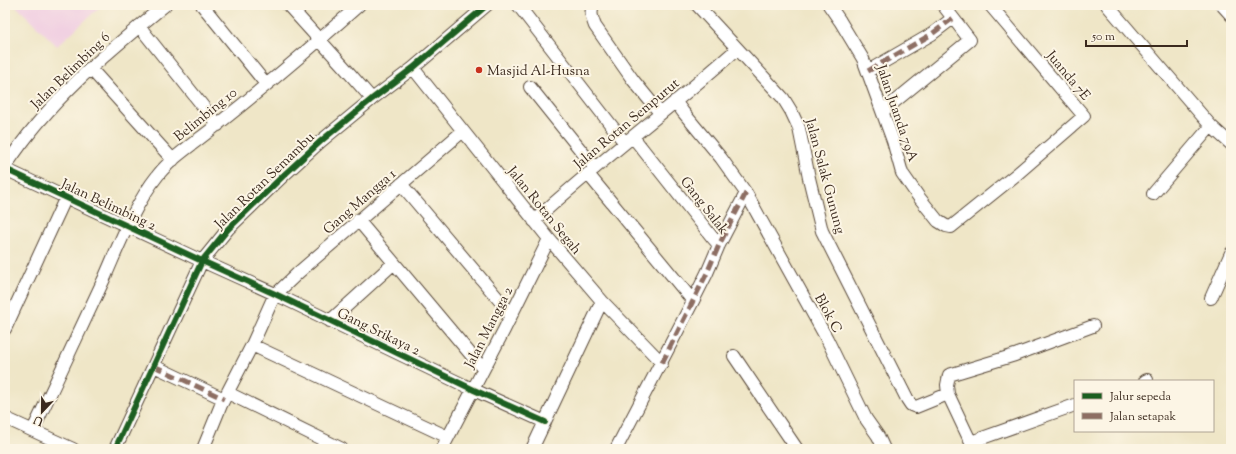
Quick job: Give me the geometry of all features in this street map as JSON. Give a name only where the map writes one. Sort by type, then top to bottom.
[{"type":"street","name":"Jalan Belimbing 6","points":[[5,168],[25,139],[51,107],[90,68],[166,5]]},
{"type":"street","points":[[202,5],[266,84]]},
{"type":"street","points":[[288,5],[372,100]]},
{"type":"street","name":"Belimbing 10","points":[[33,430],[128,227],[147,190],[159,174],[173,160],[218,125],[320,40],[359,5]]},
{"type":"street","name":"Jalan Rotan Semambu","points":[[115,449],[202,261],[228,229],[321,141],[413,68],[487,5]]},
{"type":"street","name":"Gang Salak","points":[[518,5],[629,140],[719,245],[707,273],[662,363],[616,449]]},
{"type":"street","points":[[593,5],[592,18],[595,26],[633,80],[660,113]]},
{"type":"street","name":"Jalan Salak Gunung","points":[[697,5],[783,98],[791,111],[799,128],[822,231],[907,399],[916,407],[948,394]]},
{"type":"street","name":"Jalan Juanda 79A","points":[[829,5],[859,50],[883,111],[902,173],[938,221],[946,226]]},
{"type":"street","points":[[883,111],[970,40],[943,5]]},
{"type":"street","name":"Juanda 7E","points":[[946,226],[951,227],[1018,174],[1084,116],[990,5]]},
{"type":"street","points":[[1107,5],[1211,126],[1231,144]]},
{"type":"street","points":[[1222,5],[1231,15]]},
{"type":"street","points":[[868,71],[932,34],[953,18]]},
{"type":"street","points":[[139,26],[218,125]]},
{"type":"street","name":"Jalan Rotan Sempurut","points":[[534,221],[737,49]]},
{"type":"street","points":[[90,68],[173,160]]},
{"type":"street","name":"Jalan Rotan Segah","points":[[413,68],[549,240],[602,300],[662,363]]},
{"type":"street","points":[[530,87],[592,171],[693,301]]},
{"type":"street","name":"Blok C","points":[[675,101],[721,158],[746,193],[827,340],[866,419],[878,436],[884,449]]},
{"type":"street","points":[[1153,194],[1211,126]]},
{"type":"street","name":"Gang Mangga 1","points":[[276,294],[358,220],[463,131]]},
{"type":"street","name":"Jalan Belimbing 2","points":[[5,168],[202,261]]},
{"type":"street","points":[[401,184],[512,314]]},
{"type":"street","points":[[719,245],[746,193]]},
{"type":"street","points":[[5,329],[66,197]]},
{"type":"street","points":[[358,220],[484,369]]},
{"type":"street","name":"Jalan Mangga 2","points":[[442,449],[474,390],[549,240]]},
{"type":"street","points":[[1211,298],[1231,253]]},
{"type":"street","name":"Gang Srikaya 2","points":[[202,261],[276,294],[474,390],[545,422]]},
{"type":"street","points":[[330,320],[394,263]]},
{"type":"street","points":[[205,448],[226,396],[276,294]]},
{"type":"street","points":[[532,449],[602,300]]},
{"type":"street","points":[[1074,405],[973,445],[948,394],[947,385],[949,375],[1015,355],[1093,326]]},
{"type":"street","points":[[252,345],[448,437]]},
{"type":"street","points":[[734,356],[797,449]]},
{"type":"street","points":[[154,366],[226,396],[342,449]]},
{"type":"street","points":[[5,418],[74,449]]},
{"type":"shaded area","points":[[15,5],[102,5],[57,46]]},
{"type":"marked path","points":[[868,71],[932,34],[953,18]]},
{"type":"marked path","points":[[662,363],[746,193]]},
{"type":"marked path","points":[[154,366],[224,399]]},
{"type":"cycle path","points":[[115,449],[202,261],[228,229],[321,141],[372,99],[413,68],[487,5]]},
{"type":"cycle path","points":[[5,169],[275,294],[474,390],[545,422]]},
{"type":"place","name":"Masjid Al-Husna","points":[[479,70]]}]
